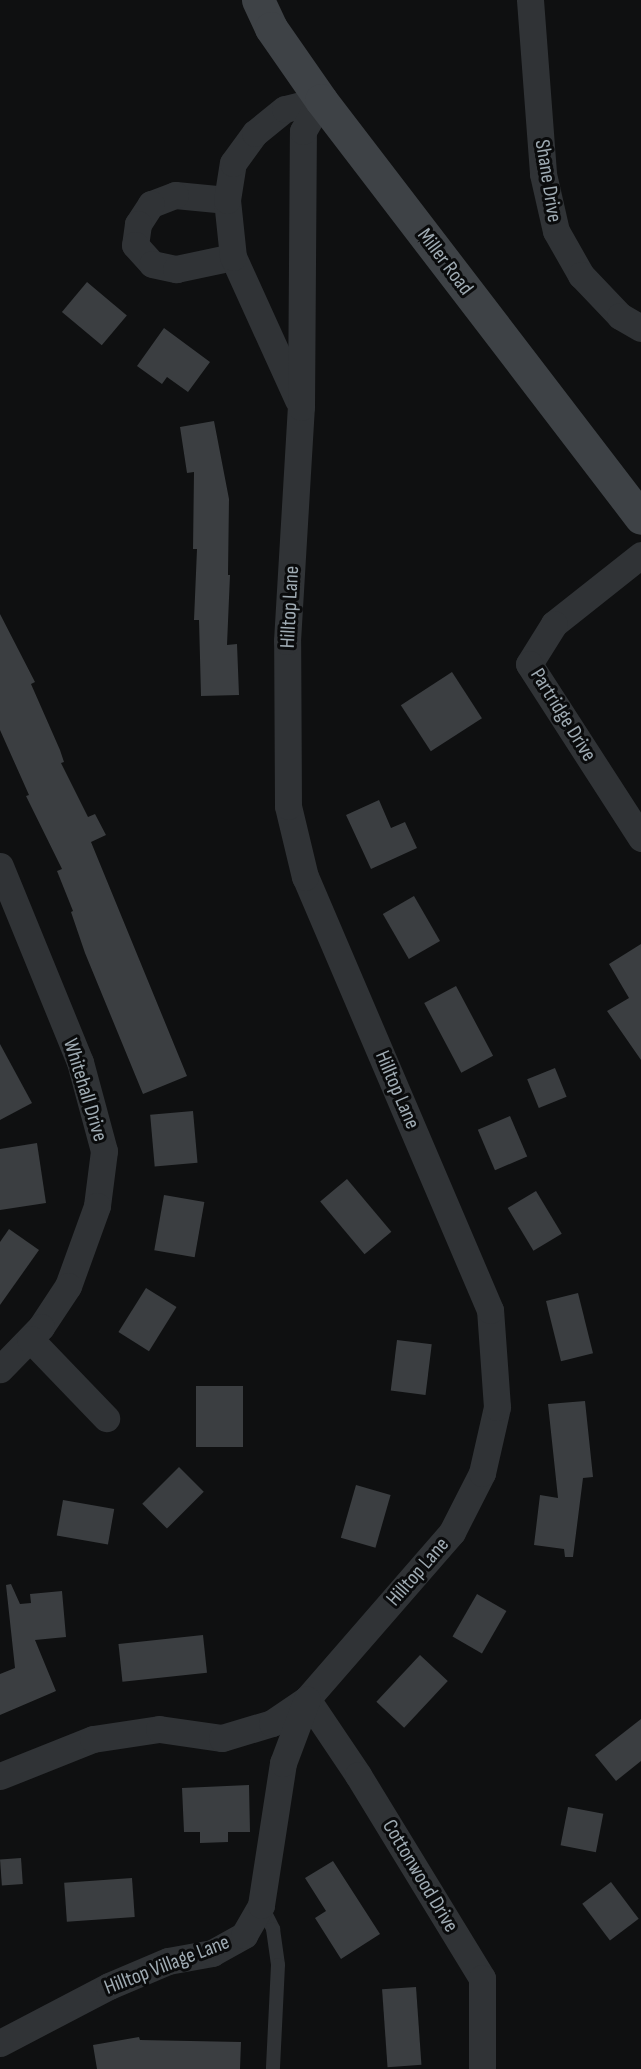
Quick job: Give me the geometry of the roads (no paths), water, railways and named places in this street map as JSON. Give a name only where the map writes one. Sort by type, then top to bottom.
[{"type":"street","name":"Miller Road","points":[[258,0],[271,28],[321,100],[641,518]]},
{"type":"street","name":"Shane Drive","points":[[530,0],[543,174],[556,231],[581,275],[620,316],[641,328]]},
{"type":"street","points":[[301,407],[233,258],[227,200],[233,163],[255,133],[285,109],[321,100]]},
{"type":"street","name":"Hilltop Lane","points":[[0,1776],[93,1739],[159,1729],[222,1738],[272,1723],[307,1699],[452,1532],[482,1473],[497,1407],[490,1310],[305,877],[288,806],[287,641],[301,407],[303,131],[321,100]]},
{"type":"street","points":[[227,200],[175,195],[151,204],[138,224],[135,245],[152,264],[176,269],[233,258]]},
{"type":"street","name":"Partridge Drive","points":[[641,555],[554,624],[529,664],[641,838]]},
{"type":"street","name":"Whitehall Drive","points":[[0,866],[80,1062],[104,1151],[97,1206],[68,1286],[41,1327],[0,1369]]},
{"type":"street","points":[[30,1339],[106,1418]]},
{"type":"street","name":"Hilltop Village Lane","points":[[0,2043],[109,1986],[168,1961],[212,1953],[244,1935],[261,1905],[283,1763],[307,1699]]},
{"type":"street","name":"Cottonwood Drive","points":[[307,1699],[358,1775],[482,1978],[482,2069]]},
{"type":"lane","points":[[261,1905],[273,1929],[278,1965],[273,2069]]}]
